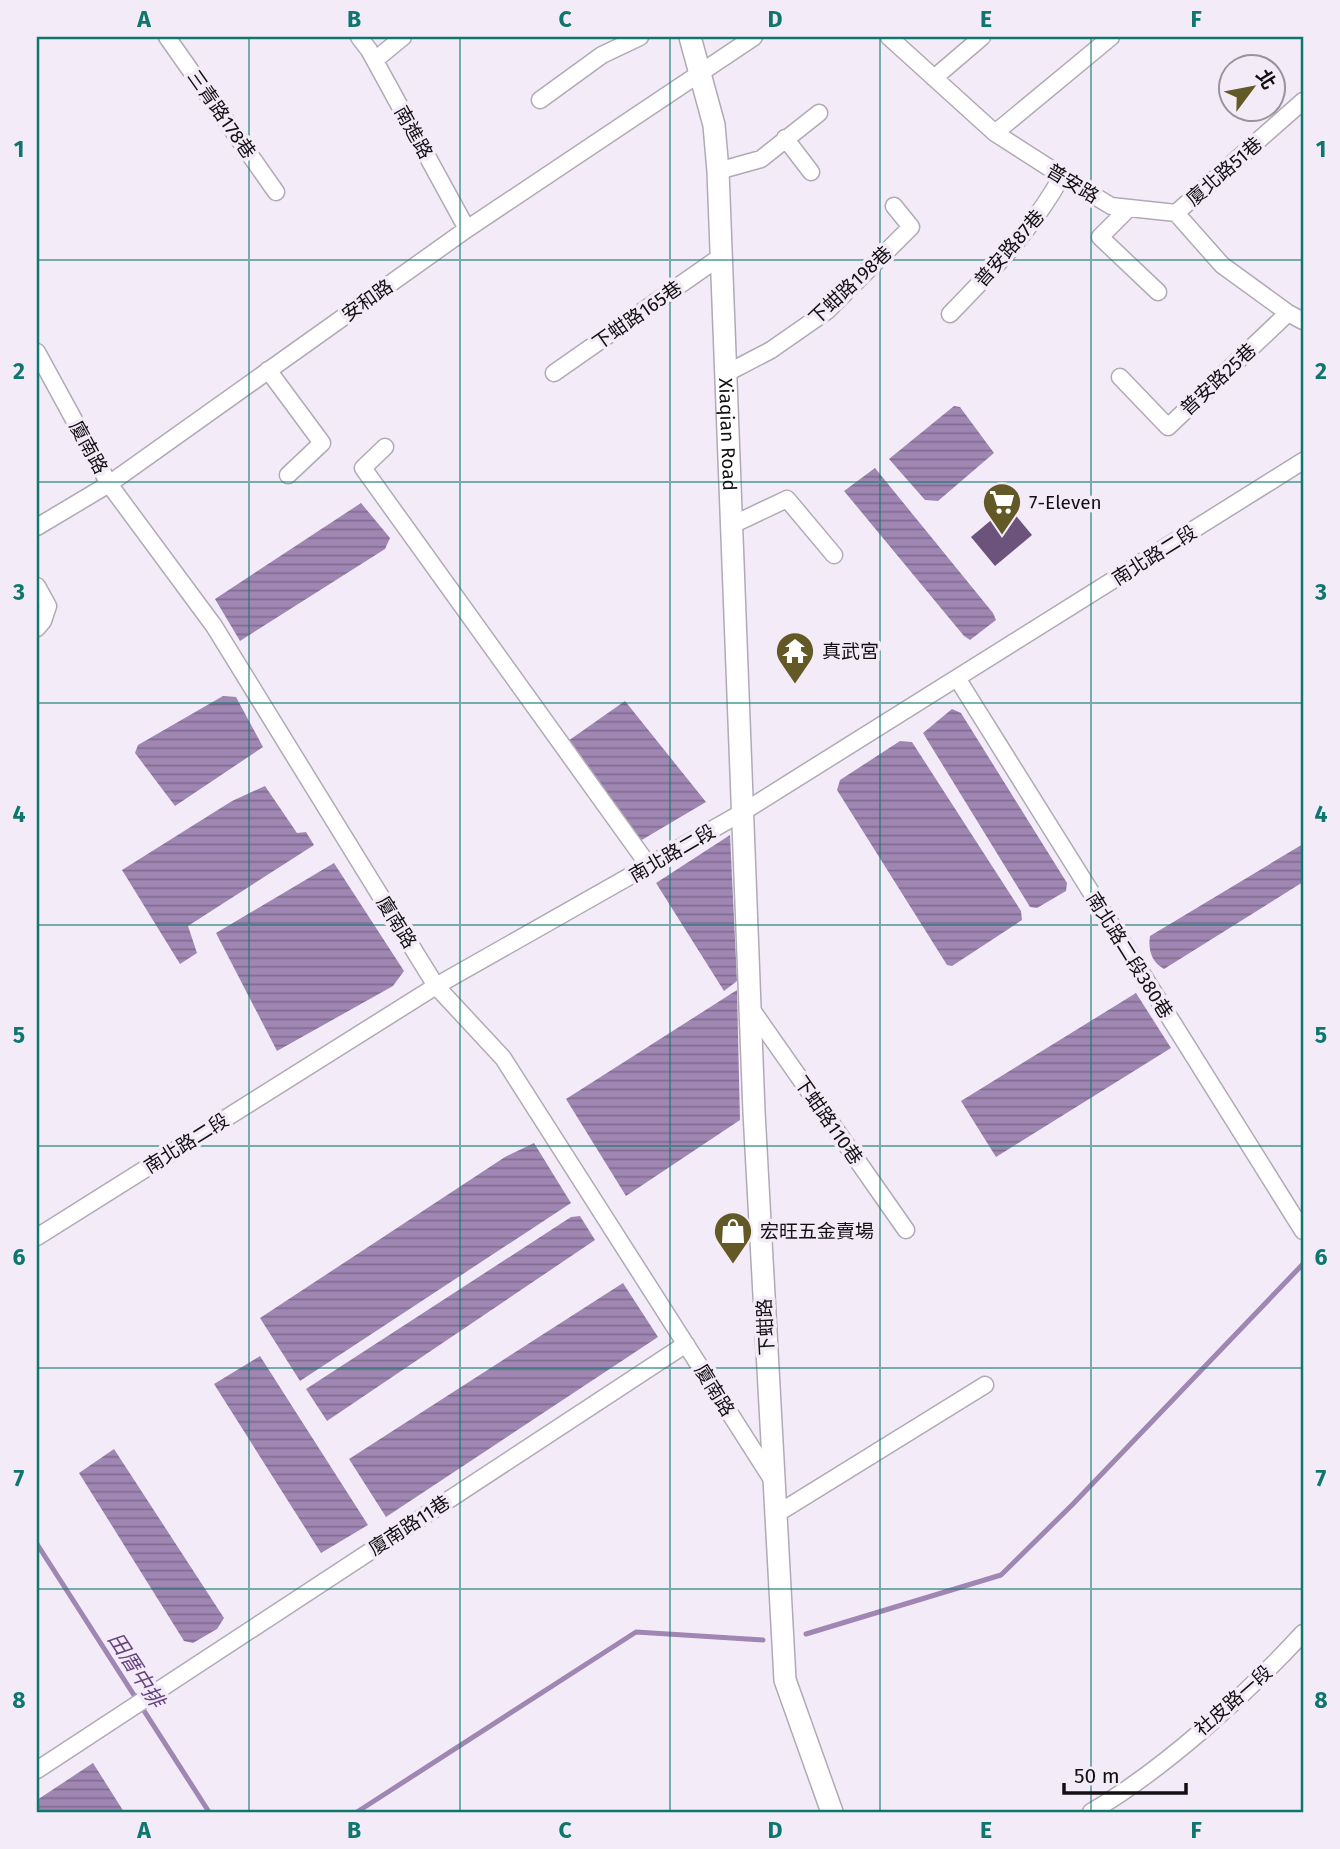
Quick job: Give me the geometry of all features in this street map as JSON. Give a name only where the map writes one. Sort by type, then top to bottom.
[{"type":"main road","name":"Xiaqian Road","points":[[690,37],[714,125],[718,171],[743,812]]},
{"type":"main road","name":"下蚶路","points":[[743,812],[773,1481],[785,1680],[832,1812]]},
{"type":"street","name":"三青路178巷","points":[[167,37],[276,192]]},
{"type":"street","name":"南進路","points":[[359,37],[467,229]]},
{"type":"street","points":[[374,60],[403,37]]},
{"type":"street","points":[[540,100],[602,55],[640,37]]},
{"type":"street","name":"安和路","points":[[37,527],[109,484],[467,229],[754,37]]},
{"type":"street","name":"普安路","points":[[889,37],[995,133],[1111,206],[1177,213]]},
{"type":"street","points":[[934,78],[982,37]]},
{"type":"street","points":[[995,133],[1111,37]]},
{"type":"street","name":"廈北路51巷","points":[[1177,213],[1303,102]]},
{"type":"street","points":[[718,171],[761,159],[820,113]]},
{"type":"street","points":[[785,138],[811,172]]},
{"type":"street","name":"普安路87巷","points":[[950,314],[1007,256],[1043,211],[1062,176]]},
{"type":"street","name":"下蚶路198巷","points":[[725,374],[771,350],[827,311],[911,227],[894,206]]},
{"type":"street","points":[[1129,208],[1100,237],[1158,292]]},
{"type":"street","points":[[1177,213],[1223,265],[1299,317]]},
{"type":"street","name":"下蚶路165巷","points":[[554,373],[720,257]]},
{"type":"street","name":"普安路25巷","points":[[1120,377],[1168,427],[1299,317]]},
{"type":"street","name":"廈南路","points":[[37,352],[109,484],[214,626],[436,986],[503,1058],[773,1481]]},
{"type":"street","points":[[268,370],[322,443],[288,475]]},
{"type":"street","points":[[385,447],[363,468],[649,866]]},
{"type":"street","name":"南北路二段","points":[[37,1237],[436,986],[743,812],[1303,461]]},
{"type":"street","points":[[732,525],[787,499],[834,555]]},
{"type":"street","points":[[37,586],[48,606],[43,621],[37,628]]},
{"type":"street","name":"南北路二段380巷","points":[[957,678],[1303,1231]]},
{"type":"street","name":"下蚶路110巷","points":[[752,1010],[906,1230]]},
{"type":"street","name":"廈南路11巷","points":[[37,1770],[686,1343]]},
{"type":"street","points":[[775,1516],[985,1385]]},
{"type":"street","name":"社皮路一段","points":[[1091,1812],[1138,1782],[1269,1671],[1303,1633]]},
{"type":"shaded area","points":[[954,406],[960,407],[994,453],[938,501],[925,500],[889,459]]},
{"type":"shaded area","points":[[875,468],[993,613],[996,620],[970,640],[844,491]]},
{"type":"shaded area","points":[[361,503],[390,538],[385,549],[240,641],[215,599]]},
{"type":"shaded area","points":[[223,696],[236,697],[263,747],[175,806],[135,753],[138,745]]},
{"type":"shaded area","points":[[625,701],[706,802],[640,841],[568,741]]},
{"type":"shaded area","points":[[952,709],[961,713],[1067,883],[1066,891],[1037,908],[1030,907],[923,733]]},
{"type":"shaded area","points":[[900,741],[912,742],[1021,911],[1022,920],[952,966],[947,965],[837,790],[840,780]]},
{"type":"shaded area","points":[[265,786],[297,833],[306,832],[314,845],[188,926],[197,953],[180,964],[122,870],[232,801]]},
{"type":"shaded area","points":[[730,835],[737,981],[724,991],[656,883]]},
{"type":"shaded area","points":[[1303,844],[1303,882],[1164,969],[1156,963],[1150,950],[1150,936]]},
{"type":"shaded area","points":[[334,863],[404,971],[393,986],[277,1051],[216,933]]},
{"type":"shaded area","points":[[737,990],[740,1120],[626,1196],[566,1099]]},
{"type":"shaded area","points":[[1136,993],[1171,1048],[996,1157],[961,1101]]},
{"type":"shaded area","points":[[534,1143],[571,1203],[300,1381],[260,1318],[505,1157]]},
{"type":"shaded area","points":[[580,1216],[595,1240],[327,1421],[306,1389],[571,1217]]},
{"type":"shaded area","points":[[623,1283],[658,1337],[386,1517],[349,1459]]},
{"type":"shaded area","points":[[260,1356],[368,1525],[321,1553],[214,1384]]},
{"type":"shaded area","points":[[114,1449],[224,1618],[217,1629],[193,1643],[184,1641],[79,1473]]},
{"type":"shaded area","points":[[93,1763],[124,1812],[37,1812],[37,1800]]},
{"type":"building","name":"7-Eleven","points":[[1008,506],[1032,535],[995,566],[971,537]]},
{"type":"waterway","points":[[806,1634],[1001,1575],[1072,1505],[1303,1264]]},
{"type":"waterway","name":"田厝中排","points":[[37,1544],[209,1812]]},
{"type":"waterway","points":[[357,1812],[636,1632],[763,1640]]},
{"type":"place","name":"7-Eleven","points":[[1002,536]]},
{"type":"place","name":"真武宮","points":[[795,685]]},
{"type":"place","name":"宏旺五金賣場","points":[[733,1265]]}]
